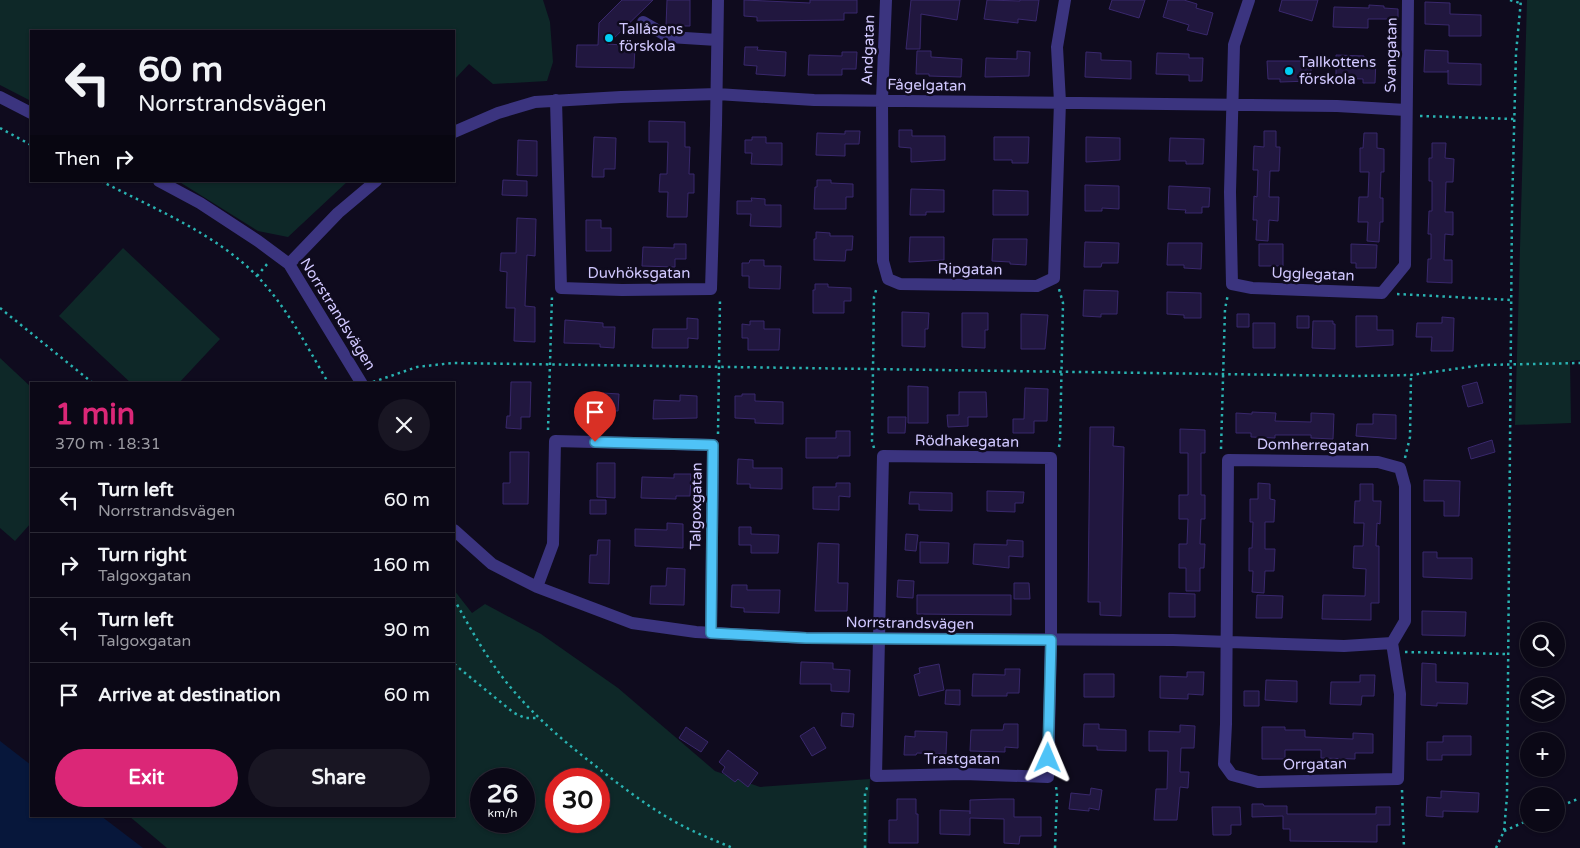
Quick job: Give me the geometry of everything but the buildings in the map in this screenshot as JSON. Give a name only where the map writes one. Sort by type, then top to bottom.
[{"type":"street","name":"Duvhöksgatan","points":[[561,288],[622,290],[711,289],[718,0]]},
{"type":"street","name":"Andgatan","points":[[882,100],[886,0]]},
{"type":"street","points":[[1054,278],[1060,102],[1058,47],[1065,0]]},
{"type":"street","points":[[1232,284],[1230,192],[1234,45],[1249,0]]},
{"type":"street","name":"Svangatan","points":[[1406,110],[1408,0]]},
{"type":"street","points":[[643,22],[669,37],[717,40]]},
{"type":"street","name":"Fågelgatan","points":[[455,132],[498,113],[535,102],[717,94],[814,100],[1060,102],[1406,110]]},
{"type":"street","points":[[0,96],[30,112]]},
{"type":"street","points":[[556,100],[561,288]]},
{"type":"street","points":[[882,100],[883,261],[888,279]]},
{"type":"street","points":[[1382,293],[1404,265],[1406,110]]},
{"type":"street","name":"Norrstrandsvägen","points":[[161,182],[200,203],[289,264],[361,382]]},
{"type":"street","points":[[289,264],[338,212],[375,182]]},
{"type":"street","name":"Ripgatan","points":[[888,279],[900,284],[1037,286],[1054,278]]},
{"type":"street","name":"Ugglegatan","points":[[1232,284],[1252,288],[1382,293]]},
{"type":"street","points":[[537,587],[552,544],[555,441]]},
{"type":"street","name":"Talgoxgatan","points":[[555,441],[713,445],[711,633]]},
{"type":"street","points":[[876,776],[883,456]]},
{"type":"street","name":"Rödhakegatan","points":[[883,456],[1051,458]]},
{"type":"street","points":[[1048,777],[1051,640],[1051,458]]},
{"type":"street","points":[[1226,642],[1228,460]]},
{"type":"street","name":"Domherregatan","points":[[1228,460],[1378,462],[1400,468]]},
{"type":"street","points":[[1398,779],[1400,694],[1393,647],[1405,621],[1405,486],[1400,468]]},
{"type":"street","name":"Norrstrandsvägen","points":[[455,531],[492,564],[537,587],[632,624],[711,633],[806,638],[1226,642],[1393,647]]},
{"type":"street","name":"Orrgatan","points":[[1226,642],[1224,764],[1232,775],[1258,782],[1398,779]]},
{"type":"street","name":"Trastgatan","points":[[876,776],[964,774],[1048,777]]},
{"type":"path","points":[[1496,848],[1504,831],[1506,796],[1514,119],[1516,53],[1521,2],[1510,0]]},
{"type":"path","points":[[1406,110],[1421,116],[1514,119]]},
{"type":"path","points":[[0,128],[30,144]]},
{"type":"path","points":[[103,182],[194,230],[236,258],[272,294],[293,323],[328,382]]},
{"type":"path","points":[[1051,458],[1056,453],[1060,441],[1062,372],[1063,303],[1054,278]]},
{"type":"path","points":[[883,456],[874,449],[872,441],[872,369],[875,291],[878,286],[888,279]]},
{"type":"path","points":[[1228,460],[1222,453],[1221,446],[1225,309],[1232,284]]},
{"type":"path","points":[[555,441],[548,432],[551,297],[561,288]]},
{"type":"path","points":[[711,289],[720,299],[718,434],[713,445]]},
{"type":"path","points":[[1382,293],[1511,300]]},
{"type":"path","points":[[0,308],[92,382]]},
{"type":"path","points":[[374,382],[397,372],[427,365],[488,363],[719,368],[1358,376],[1411,375],[1468,366],[1580,363]]},
{"type":"path","points":[[1400,468],[1407,452],[1410,437],[1411,375]]},
{"type":"path","points":[[455,601],[499,673],[539,718],[631,794],[682,825],[733,848]]},
{"type":"path","points":[[1393,647],[1507,654]]},
{"type":"path","points":[[455,665],[514,713],[524,718],[539,718]]},
{"type":"path","points":[[865,848],[865,792],[870,782],[876,776]]},
{"type":"path","points":[[1048,777],[1056,787],[1057,793],[1055,848]]},
{"type":"path","points":[[1398,779],[1402,786],[1404,797],[1404,848]]},
{"type":"path","points":[[1565,804],[1580,798]]},
{"type":"path","points":[[1504,831],[1520,824]]},
{"type":"green space","points":[[0,0],[543,0],[550,22],[553,62],[547,81],[493,84],[469,64],[455,79],[455,30],[30,30],[30,100],[0,85]]},
{"type":"green space","points":[[1527,0],[1580,0],[1580,360],[1570,361],[1571,423],[1515,425]]},
{"type":"green space","points":[[180,182],[347,182],[288,237],[258,231]]},
{"type":"green space","points":[[123,248],[220,339],[180,382],[130,382],[59,316]]},
{"type":"green space","points":[[0,358],[30,386],[30,524],[15,541],[0,528]]},
{"type":"green space","points":[[455,591],[472,613],[485,604],[541,634],[618,688],[715,771],[760,787],[870,779],[867,848],[167,848],[130,817],[455,817]]},
{"type":"water","points":[[0,741],[30,764],[30,817],[102,817],[143,848],[0,848]]},
{"type":"place","name":"Tallåsens förskola","points":[[609,38]]},
{"type":"place","name":"Tallkottens förskola","points":[[1289,71]]},
{"type":"route","points":[[595,442],[713,445],[711,633],[806,638],[1051,640],[1048,758]]}]
